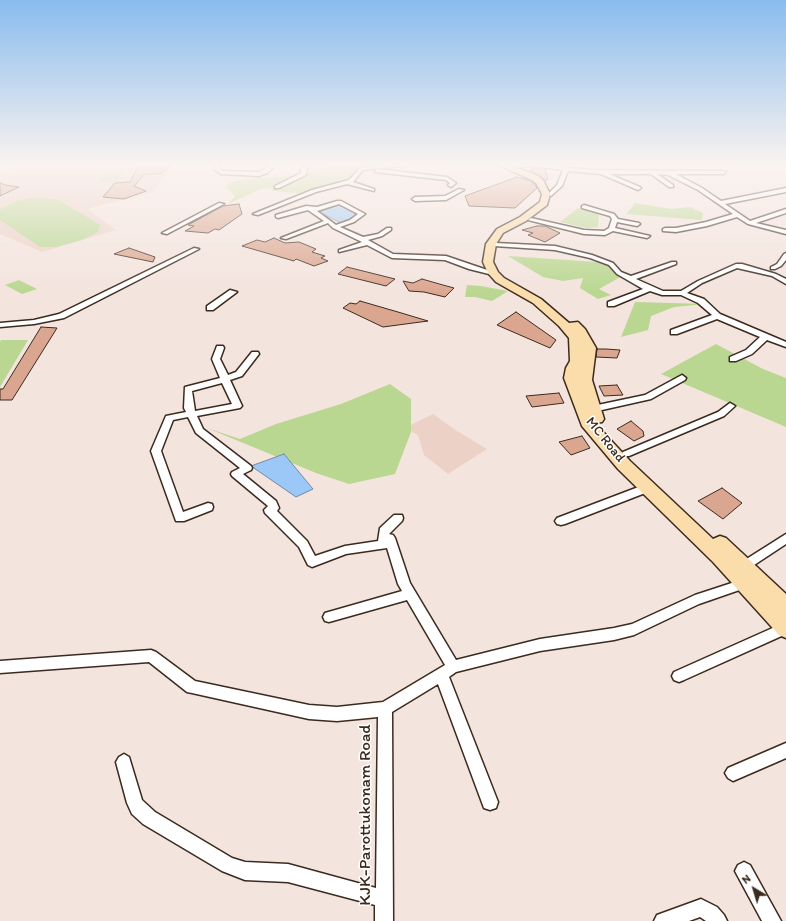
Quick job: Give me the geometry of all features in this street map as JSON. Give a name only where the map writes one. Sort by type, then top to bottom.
[{"type":"main road","points":[[493,273],[488,262],[491,244],[500,231],[523,219],[537,208]]},
{"type":"main road","points":[[496,245],[510,232],[546,208]]},
{"type":"main road","name":"MC Road","points":[[496,245],[494,260],[505,278],[554,307],[581,332],[590,348],[585,380],[596,418],[626,454],[739,569],[744,584],[786,628]]},
{"type":"main road","name":"MC Road","points":[[493,273],[500,280],[537,301],[563,323],[575,338],[577,361],[571,378],[587,423],[624,465],[739,569],[758,579],[786,608]]},
{"type":"street","points":[[165,233],[213,208]]},
{"type":"street","points":[[256,214],[272,208]]},
{"type":"street","points":[[278,216],[306,208],[320,208]]},
{"type":"street","points":[[335,228],[352,221],[362,214],[350,208]]},
{"type":"street","points":[[584,208],[612,215],[615,220],[637,224]]},
{"type":"street","points":[[728,208],[750,223],[786,232]]},
{"type":"street","points":[[310,209],[329,221],[335,228],[366,241],[392,256],[446,258],[471,268],[493,273]]},
{"type":"street","points":[[750,223],[786,211]]},
{"type":"street","points":[[665,230],[676,230],[707,224],[737,215]]},
{"type":"street","points":[[530,220],[584,232],[605,233],[612,229],[647,236]]},
{"type":"street","points":[[612,229],[615,220]]},
{"type":"street","points":[[284,238],[329,221]]},
{"type":"street","points":[[341,251],[366,241],[389,229]]},
{"type":"street","points":[[496,245],[564,249],[611,264],[619,273],[650,289],[662,293],[682,293],[701,301],[717,316],[786,345]]},
{"type":"street","points":[[0,325],[34,322],[61,316],[196,249]]},
{"type":"street","points":[[773,268],[778,265],[786,255]]},
{"type":"street","points":[[630,279],[674,263]]},
{"type":"street","points":[[682,293],[700,282],[736,266],[742,266],[774,275],[786,282]]},
{"type":"street","points":[[611,304],[650,289]]},
{"type":"street","points":[[210,308],[233,292]]},
{"type":"street","points":[[674,332],[717,316]]},
{"type":"street","points":[[733,359],[749,352],[766,336]]},
{"type":"street","points":[[208,507],[180,518],[156,451],[169,418],[237,406],[216,359],[220,348]]},
{"type":"street","points":[[255,354],[239,374],[188,389],[189,408],[200,431],[247,468],[236,474],[272,504],[274,508],[269,510],[303,544],[312,562],[345,550],[383,545],[384,531],[398,518]]},
{"type":"street","points":[[593,409],[648,397],[682,378]]},
{"type":"street","points":[[626,454],[721,414],[730,406]]},
{"type":"street","points":[[560,521],[649,487]]},
{"type":"street","points":[[389,538],[404,584],[447,671],[490,802]]},
{"type":"street","points":[[739,569],[786,538]]},
{"type":"street","points":[[0,667],[151,656],[192,687],[309,712],[337,714],[385,709],[447,671],[540,646],[614,634],[634,629],[694,600],[758,579]]},
{"type":"street","points":[[329,617],[410,594]]},
{"type":"street","points":[[679,676],[786,628]]},
{"type":"street","name":"KJK-Parottukonam Road","points":[[384,921],[385,709]]},
{"type":"street","points":[[733,773],[786,750]]},
{"type":"street","points":[[124,762],[135,803],[138,808],[149,818],[228,865],[245,871],[288,873],[384,899]]},
{"type":"street","points":[[744,871],[772,921]]},
{"type":"street","points":[[663,921],[701,908],[711,913],[718,921]]},
{"type":"shaded area","points":[[0,208],[91,208],[87,209],[116,230],[42,252],[0,234]]},
{"type":"shaded area","points":[[433,414],[457,431],[487,449],[448,474],[424,455],[418,435],[405,428]]},
{"type":"green space","points":[[2,208],[72,208],[100,225],[98,232],[82,240],[56,247],[40,247],[0,220],[0,210]]},
{"type":"green space","points":[[578,208],[599,214],[598,227],[587,228],[560,222]]},
{"type":"green space","points":[[631,208],[692,208],[703,213],[702,220],[626,214]]},
{"type":"green space","points":[[508,256],[597,262],[605,265],[616,266],[624,275],[599,289],[611,295],[598,299],[580,288],[583,278],[563,281],[543,277]]},
{"type":"green space","points":[[19,280],[37,289],[22,294],[5,285]]},
{"type":"green space","points":[[467,285],[508,291],[492,301],[475,297],[465,297]]},
{"type":"green space","points":[[635,302],[705,304],[674,307],[651,316],[648,330],[621,337]]},
{"type":"green space","points":[[1,340],[28,340],[0,387],[0,342]]},
{"type":"green space","points":[[716,344],[763,369],[786,378],[786,427],[661,374]]},
{"type":"green space","points":[[390,384],[411,399],[411,432],[395,474],[349,484],[316,473],[207,428],[240,439],[276,424],[341,404]]},
{"type":"water","points":[[330,208],[346,208],[364,215],[343,224],[319,212]]},
{"type":"water","points":[[284,454],[313,489],[296,497],[251,466]]},
{"type":"building","points":[[219,208],[240,208],[242,214],[219,230],[215,229],[208,233],[185,231],[194,226],[188,225]]},
{"type":"building","points":[[537,226],[545,226],[560,233],[545,242],[528,235],[533,233],[522,230]]},
{"type":"building","points":[[274,238],[285,243],[299,242],[316,249],[312,252],[325,256],[321,258],[328,261],[314,266],[296,259],[294,261],[242,246],[257,240],[265,242]]},
{"type":"building","points":[[129,248],[155,257],[153,262],[114,254]]},
{"type":"building","points":[[347,267],[395,279],[386,286],[338,274]]},
{"type":"building","points":[[422,279],[454,288],[445,297],[424,292],[409,291],[403,281],[413,283]]},
{"type":"building","points":[[360,301],[428,321],[383,327],[343,308],[350,303],[356,304]]},
{"type":"building","points":[[516,312],[556,340],[550,348],[497,325]]},
{"type":"building","points":[[41,327],[57,328],[12,400],[0,400],[0,389],[3,389]]},
{"type":"building","points":[[597,349],[620,350],[617,358],[596,357]]},
{"type":"building","points":[[617,385],[623,395],[604,396],[599,386]]},
{"type":"building","points":[[559,393],[564,403],[532,407],[526,396]]},
{"type":"building","points":[[631,421],[643,431],[644,436],[634,441],[617,429]]},
{"type":"building","points":[[582,436],[590,448],[571,455],[559,442]]},
{"type":"building","points":[[722,488],[742,503],[723,519],[698,501]]}]
